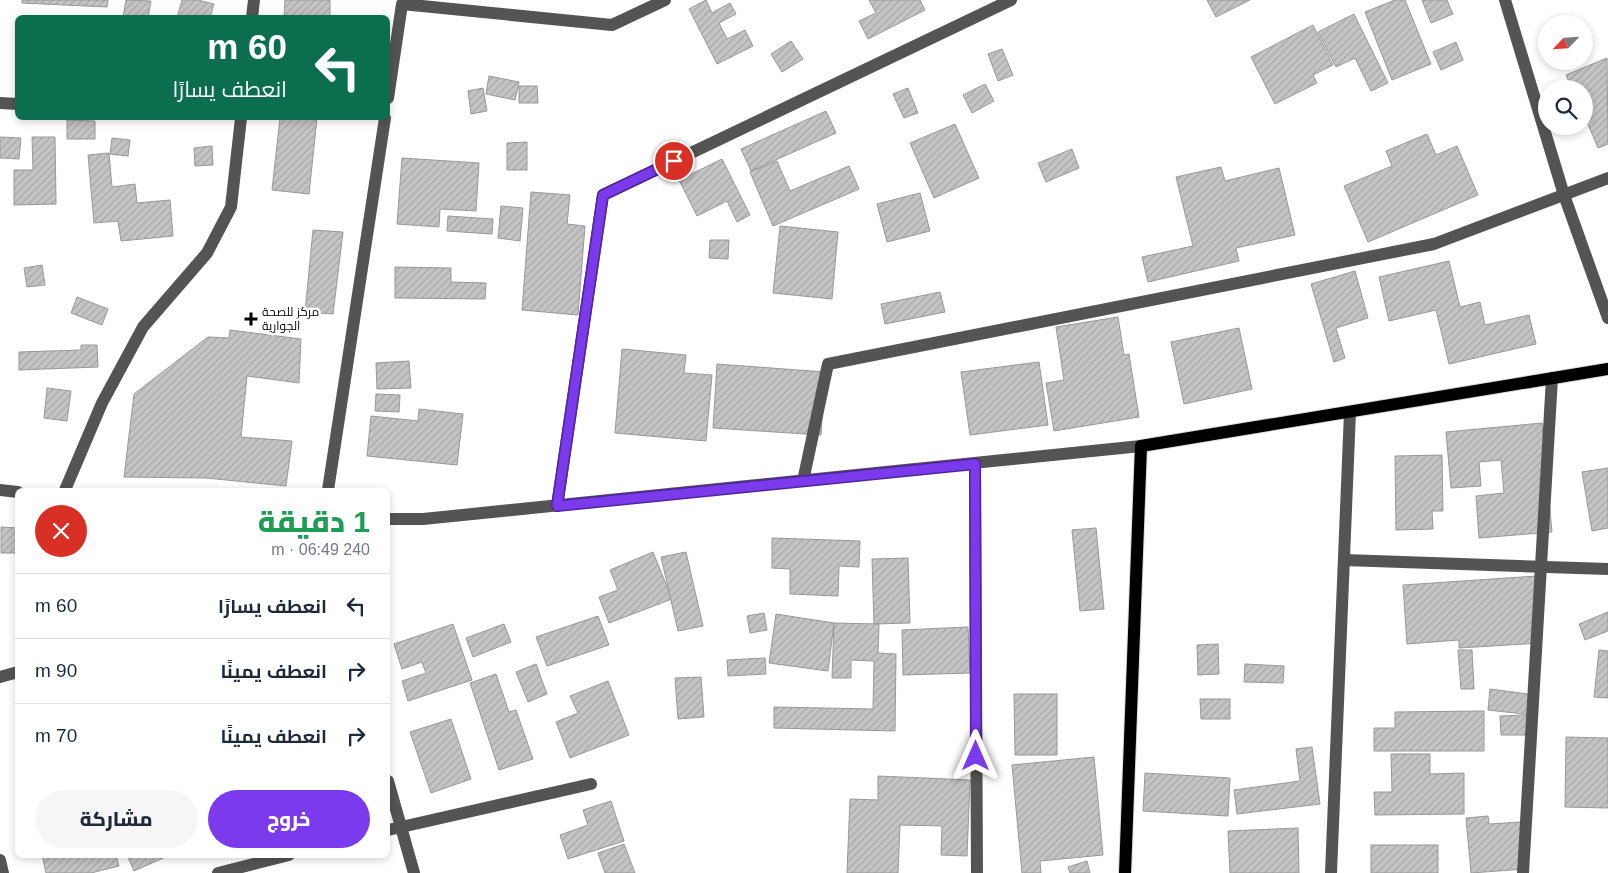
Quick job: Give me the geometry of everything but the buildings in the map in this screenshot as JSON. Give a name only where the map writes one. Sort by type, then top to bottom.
[{"type":"main road","points":[[1125,873],[1141,446],[1608,369]]},
{"type":"street","points":[[252,15],[254,0]]},
{"type":"street","points":[[390,85],[402,4],[440,4],[612,25],[666,0]]},
{"type":"street","points":[[557,506],[603,195],[1011,0]]},
{"type":"street","points":[[1505,0],[1564,195],[1608,318]]},
{"type":"street","points":[[0,103],[15,104]]},
{"type":"street","points":[[67,488],[102,403],[144,327],[207,253],[230,207],[241,120]]},
{"type":"street","points":[[328,488],[384,120]]},
{"type":"street","points":[[803,481],[828,364],[1434,244],[1608,178]]},
{"type":"street","points":[[1523,873],[1552,378]]},
{"type":"street","points":[[1332,873],[1350,412]]},
{"type":"street","points":[[390,519],[423,519],[557,506],[1141,446]]},
{"type":"street","points":[[975,464],[977,873]]},
{"type":"street","points":[[0,490],[15,492]]},
{"type":"street","points":[[1344,560],[1608,569]]},
{"type":"street","points":[[0,677],[15,673]]},
{"type":"street","points":[[390,830],[591,784]]},
{"type":"street","points":[[390,789],[414,873]]},
{"type":"street","points":[[218,873],[277,858]]},
{"type":"street","points":[[0,860],[3,873]]},
{"type":"place","name":"مركز للصحة الجوارية","points":[[251,319]]},
{"type":"route","points":[[674,161],[603,195],[557,506],[975,464],[976,756]]}]
